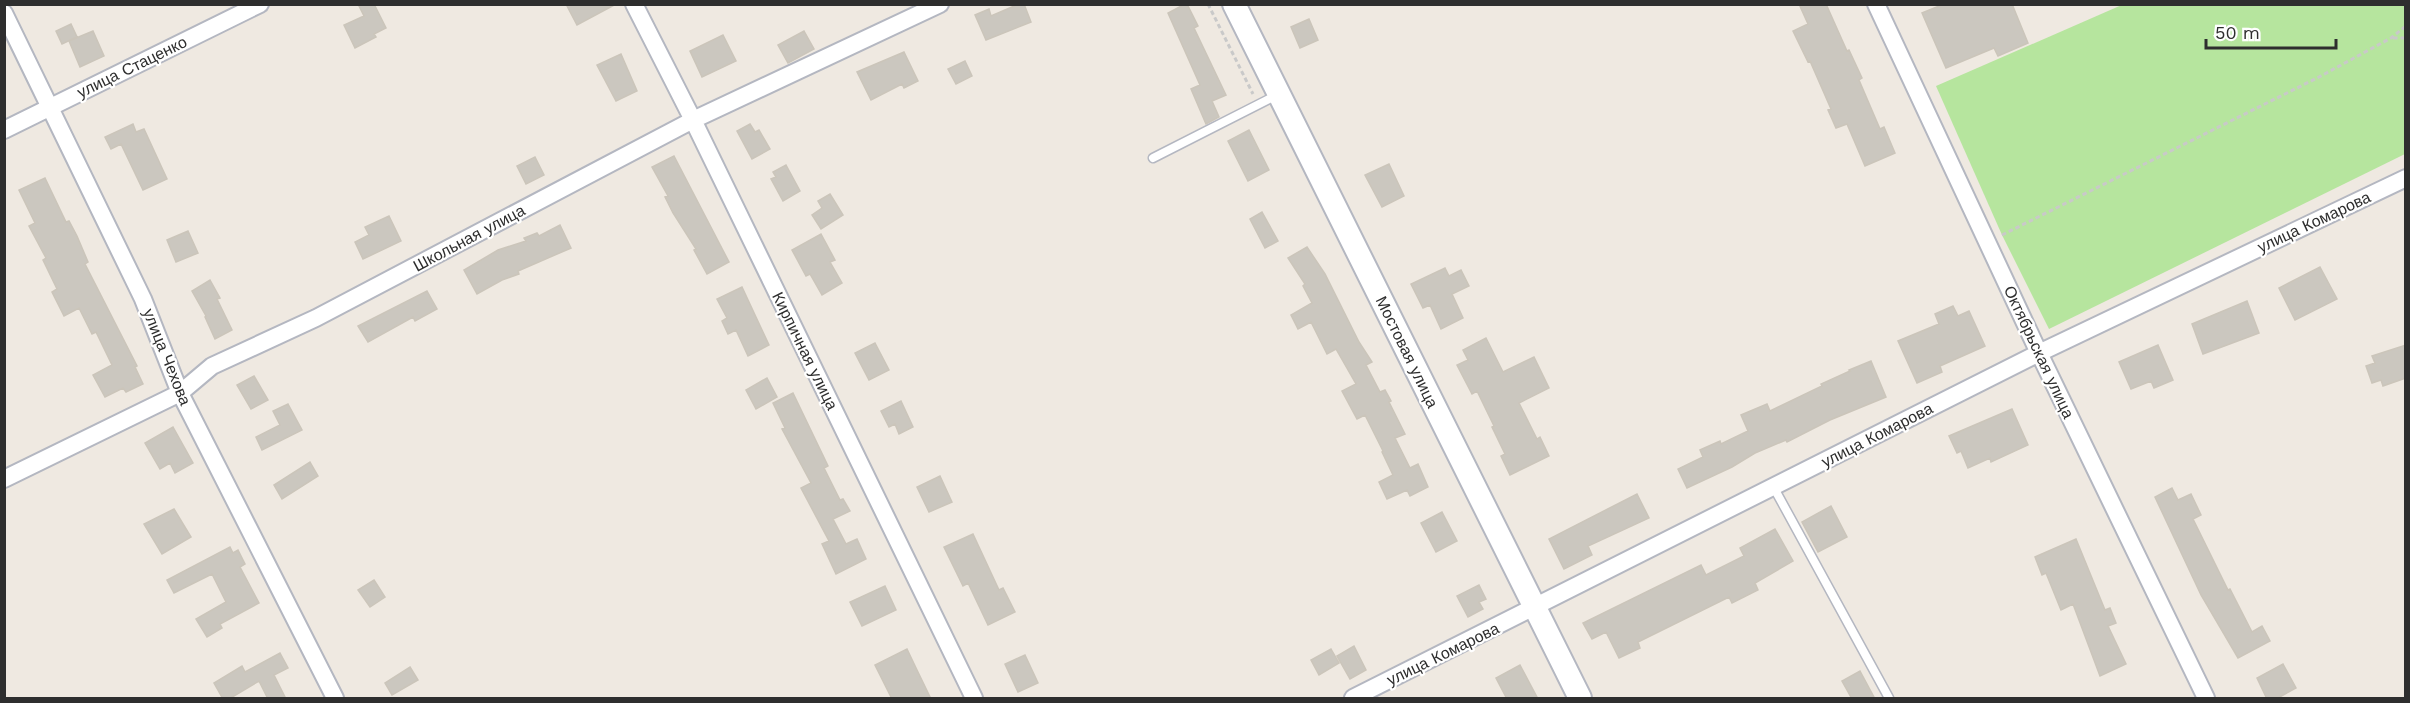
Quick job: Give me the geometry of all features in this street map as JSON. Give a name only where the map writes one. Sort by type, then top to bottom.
[{"type":"street","name":"улица Стаценко","points":[[4,130],[260,4]]},
{"type":"street","name":"Кирпичная улица","points":[[634,4],[693,120],[974,699]]},
{"type":"street","name":"Школьная улица","points":[[4,479],[180,393],[212,366],[316,318],[693,120],[940,4]]},
{"type":"street","name":"Мостовая улица","points":[[1234,4],[1269,100],[1580,699]]},
{"type":"street","name":"Октябрьская улица","points":[[1876,4],[2039,353],[2206,699]]},
{"type":"street","name":"улица Чехова","points":[[4,14],[143,299],[180,393],[334,699]]},
{"type":"street","name":"улица Комарова","points":[[1353,699],[2039,353],[2406,178]]},
{"type":"lane","points":[[1153,158],[1269,100]]},
{"type":"lane","points":[[1774,488],[1889,699]]},
{"type":"path","points":[[1208,4],[1269,100]]},
{"type":"path","points":[[1987,243],[2310,82],[2391,38],[2406,26]]},
{"type":"path","points":[[2391,38],[2406,38]]},
{"type":"green space","points":[[2124,4],[2405,5],[2405,154],[2049,329],[2002,235],[1936,86]]},
{"type":"building","points":[[358,4],[374,4],[386,28],[374,34],[376,37],[355,48],[344,25],[364,16]]},
{"type":"building","points":[[566,4],[616,4],[577,25]]},
{"type":"building","points":[[1024,4],[1031,22],[986,40],[975,15],[989,9],[991,16]]},
{"type":"building","points":[[1185,4],[1198,26],[1194,28],[1226,95],[1212,101],[1219,117],[1206,124],[1191,89],[1200,85],[1168,13]]},
{"type":"building","points":[[1799,4],[1826,4],[1862,78],[1859,80],[1880,129],[1884,127],[1895,153],[1865,166],[1847,124],[1836,128],[1828,110],[1831,109],[1810,61],[1808,62],[1793,31],[1808,24]]},
{"type":"building","points":[[1944,4],[2012,4],[2028,43],[1998,56],[1994,48],[1946,68],[1922,13]]},
{"type":"building","points":[[1309,19],[1318,40],[1300,48],[1291,27]]},
{"type":"building","points":[[71,24],[77,37],[62,44],[56,31]]},
{"type":"building","points":[[93,31],[104,56],[80,67],[69,41]]},
{"type":"building","points":[[804,31],[814,49],[788,63],[778,45]]},
{"type":"building","points":[[723,35],[736,61],[702,77],[690,51]]},
{"type":"building","points":[[904,52],[918,81],[904,88],[902,84],[871,100],[857,72]]},
{"type":"building","points":[[621,54],[637,91],[616,101],[597,65]]},
{"type":"building","points":[[965,61],[972,76],[956,84],[948,69]]},
{"type":"building","points":[[133,124],[136,132],[144,129],[167,179],[143,190],[121,144],[111,149],[105,137]]},
{"type":"building","points":[[750,124],[755,132],[759,130],[770,149],[752,159],[737,131]]},
{"type":"building","points":[[1249,130],[1269,170],[1248,181],[1228,141]]},
{"type":"building","points":[[674,156],[729,262],[707,274],[694,250],[696,249],[673,213],[665,197],[668,196],[652,167]]},
{"type":"building","points":[[535,157],[544,175],[526,184],[517,166]]},
{"type":"building","points":[[1389,164],[1404,196],[1382,207],[1365,175]]},
{"type":"building","points":[[786,165],[800,191],[783,201],[771,179],[776,177],[773,172]]},
{"type":"building","points":[[45,178],[66,222],[69,221],[77,236],[88,262],[85,264],[137,366],[135,367],[143,384],[126,392],[123,388],[105,397],[93,375],[112,365],[96,332],[92,334],[79,308],[64,316],[52,292],[57,289],[43,260],[46,258],[29,226],[35,223],[19,190]]},
{"type":"building","points":[[830,194],[843,215],[821,229],[812,215],[822,208],[818,201]]},
{"type":"building","points":[[1262,212],[1278,241],[1265,248],[1250,219]]},
{"type":"building","points":[[389,216],[401,241],[363,259],[355,242],[369,235],[365,227]]},
{"type":"building","points":[[560,225],[571,248],[518,271],[519,274],[502,280],[477,294],[464,270],[498,250],[526,241],[524,238],[537,233],[539,236]]},
{"type":"building","points":[[188,231],[198,253],[176,262],[167,240]]},
{"type":"building","points":[[821,234],[835,260],[830,262],[842,283],[822,295],[810,274],[806,276],[792,250]]},
{"type":"building","points":[[1307,247],[1325,274],[1359,342],[1372,362],[1366,365],[1380,392],[1385,390],[1391,401],[1389,402],[1405,434],[1395,438],[1410,468],[1418,464],[1428,487],[1410,496],[1407,490],[1387,499],[1379,482],[1393,475],[1383,451],[1365,415],[1357,419],[1342,391],[1356,384],[1336,349],[1327,354],[1311,322],[1298,329],[1291,315],[1312,303],[1303,286],[1305,284],[1288,258]]},
{"type":"building","points":[[2320,267],[2337,299],[2295,320],[2279,288]]},
{"type":"building","points":[[1445,268],[1449,276],[1461,270],[1469,286],[1452,294],[1463,318],[1441,329],[1430,305],[1423,308],[1411,284]]},
{"type":"building","points":[[210,280],[220,298],[217,299],[232,330],[215,339],[206,316],[192,291]]},
{"type":"building","points":[[742,287],[769,345],[748,356],[736,330],[728,334],[722,321],[727,318],[717,299]]},
{"type":"building","points":[[427,291],[437,309],[415,321],[413,317],[368,342],[358,326]]},
{"type":"building","points":[[2247,301],[2259,333],[2203,354],[2192,324]]},
{"type":"building","points":[[1953,306],[1958,316],[1969,311],[1985,346],[1940,366],[1942,372],[1917,383],[1898,341],[1939,324],[1935,314]]},
{"type":"building","points":[[1486,338],[1503,372],[1534,357],[1549,388],[1519,403],[1537,439],[1540,437],[1549,456],[1510,475],[1501,456],[1505,454],[1492,427],[1494,426],[1477,391],[1472,394],[1457,365],[1468,360],[1463,350]]},
{"type":"building","points":[[875,343],[889,370],[869,380],[855,353]]},
{"type":"building","points":[[2158,345],[2173,380],[2154,388],[2151,381],[2131,389],[2119,362]]},
{"type":"building","points":[[2406,345],[2406,378],[2383,386],[2381,380],[2372,383],[2366,366],[2375,363],[2372,356]]},
{"type":"building","points":[[1871,361],[1886,397],[1830,420],[1787,442],[1786,440],[1755,453],[1732,467],[1687,488],[1678,469],[1703,457],[1700,450],[1720,441],[1721,444],[1748,431],[1741,415],[1767,404],[1770,411]]},
{"type":"building","points":[[254,376],[268,400],[251,409],[237,385]]},
{"type":"building","points":[[767,378],[777,397],[756,409],[746,390]]},
{"type":"building","points":[[793,393],[828,466],[824,468],[840,500],[843,499],[850,511],[833,519],[846,544],[857,539],[866,559],[836,574],[822,544],[829,541],[801,488],[811,483],[782,429],[785,428],[773,403]]},
{"type":"building","points":[[901,401],[913,427],[899,434],[895,424],[889,427],[881,411]]},
{"type":"building","points":[[288,404],[302,430],[262,450],[256,437],[280,425],[273,411]]},
{"type":"building","points":[[2012,409],[2028,445],[1991,462],[1990,458],[1968,468],[1961,451],[1957,453],[1949,436]]},
{"type":"building","points":[[173,427],[193,463],[175,473],[170,463],[160,469],[145,443]]},
{"type":"building","points":[[310,462],[318,476],[282,499],[274,485]]},
{"type":"building","points":[[940,476],[952,502],[929,512],[917,487]]},
{"type":"building","points":[[2172,488],[2178,500],[2191,494],[2201,515],[2193,519],[2228,590],[2230,589],[2252,632],[2262,626],[2270,641],[2238,658],[2201,595],[2155,497]]},
{"type":"building","points":[[1637,494],[1649,518],[1588,546],[1592,555],[1564,569],[1549,539]]},
{"type":"building","points":[[1831,506],[1847,537],[1818,552],[1802,522]]},
{"type":"building","points":[[174,509],[191,537],[162,554],[144,524]]},
{"type":"building","points":[[1442,512],[1457,541],[1436,552],[1421,523]]},
{"type":"building","points":[[1775,529],[1793,561],[1755,583],[1758,590],[1732,603],[1729,597],[1638,642],[1640,648],[1619,658],[1606,632],[1592,639],[1583,623],[1701,565],[1706,575],[1744,556],[1740,548]]},
{"type":"building","points":[[973,534],[999,590],[1003,588],[1015,612],[988,625],[968,583],[963,586],[944,547]]},
{"type":"building","points":[[2076,539],[2105,610],[2110,608],[2116,623],[2108,626],[2126,664],[2100,676],[2073,604],[2061,610],[2046,573],[2042,575],[2035,557]]},
{"type":"building","points":[[230,547],[233,553],[238,550],[245,564],[240,567],[259,603],[220,624],[222,628],[207,637],[196,619],[226,602],[212,574],[174,593],[167,580]]},
{"type":"building","points":[[374,580],[385,597],[370,607],[358,590]]},
{"type":"building","points":[[1479,585],[1486,599],[1479,602],[1483,609],[1468,617],[1457,596]]},
{"type":"building","points":[[885,586],[896,610],[862,626],[850,602]]},
{"type":"building","points":[[1354,646],[1366,670],[1350,679],[1337,656]]},
{"type":"building","points":[[907,649],[931,699],[892,699],[875,665]]},
{"type":"building","points":[[1331,649],[1339,663],[1319,675],[1311,660]]},
{"type":"building","points":[[280,653],[288,668],[274,675],[286,699],[268,699],[259,681],[229,699],[223,699],[214,683],[242,666],[245,672]]},
{"type":"building","points":[[1025,655],[1038,683],[1018,692],[1005,664]]},
{"type":"building","points":[[2283,664],[2296,688],[2276,699],[2267,699],[2257,678]]},
{"type":"building","points":[[1520,665],[1538,699],[1507,699],[1496,678]]},
{"type":"building","points":[[410,667],[418,680],[392,695],[385,683]]},
{"type":"building","points":[[1860,671],[1875,699],[1852,699],[1842,681]]}]
